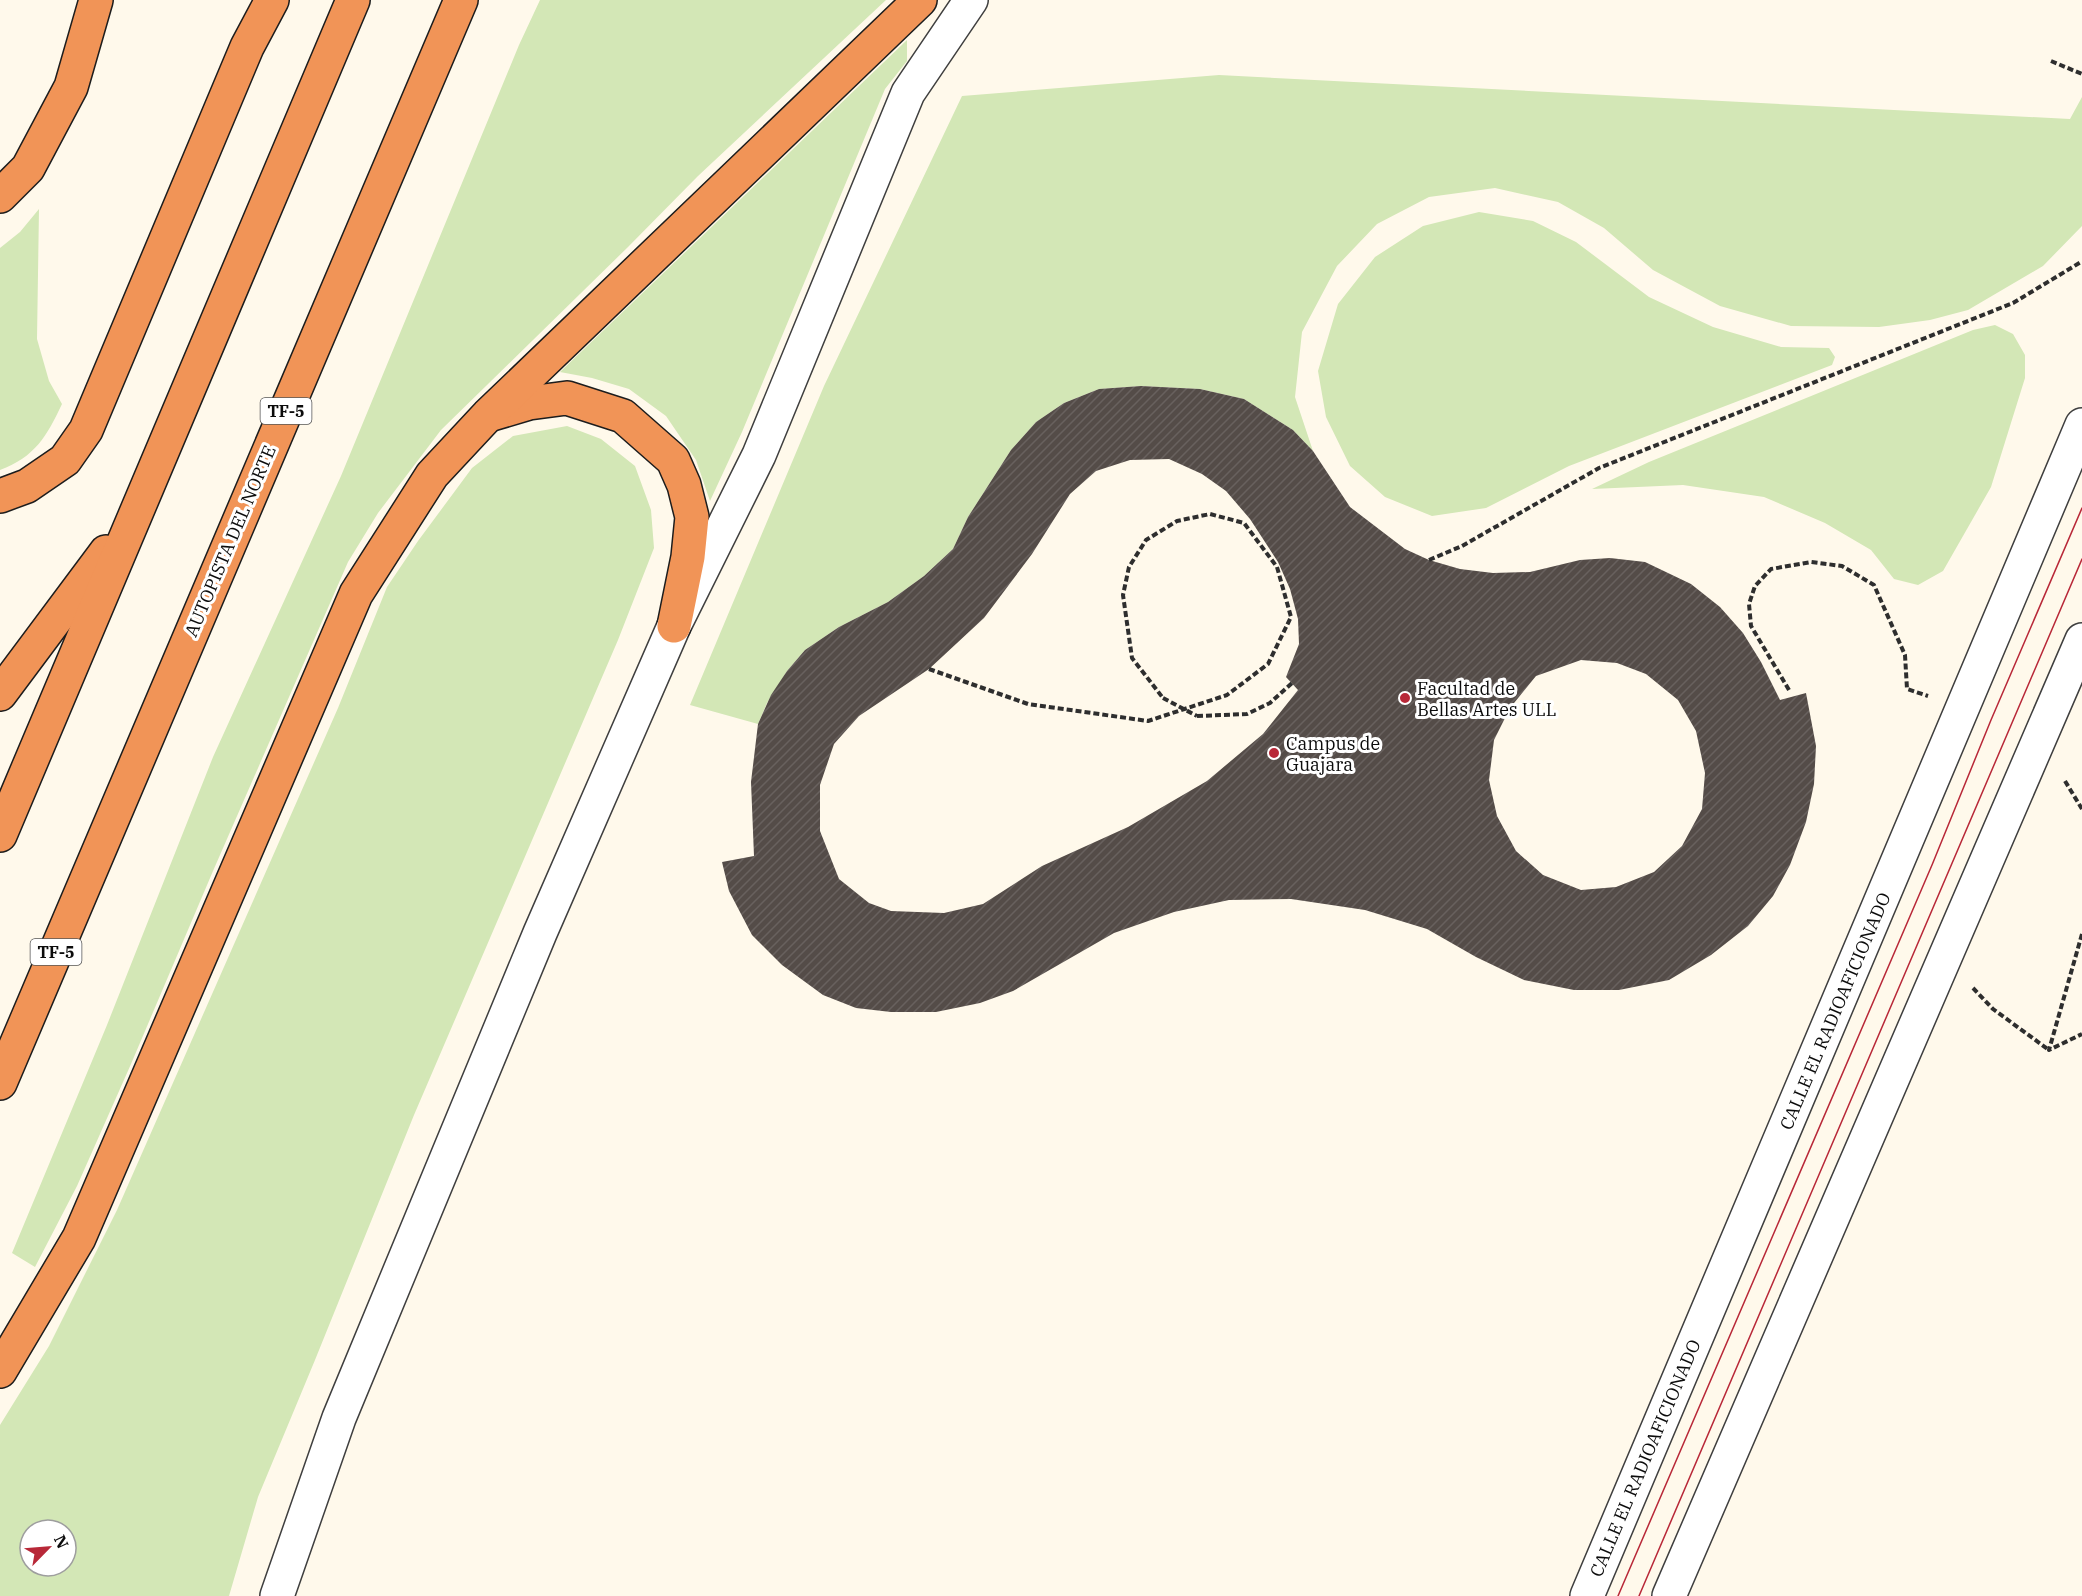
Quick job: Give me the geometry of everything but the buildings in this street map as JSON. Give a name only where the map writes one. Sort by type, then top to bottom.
[{"type":"highway","points":[[0,196],[28,168],[71,87],[96,0]]},
{"type":"highway","points":[[86,38],[103,0]]},
{"type":"highway","points":[[0,496],[27,486],[65,460],[86,430],[247,47],[272,0]]},
{"type":"highway","points":[[0,835],[353,0]]},
{"type":"highway","name":"AUTOPISTA DEL NORTE","points":[[0,1083],[461,0]]},
{"type":"highway","points":[[0,1371],[79,1238],[356,594],[432,475],[488,415],[920,0]]},
{"type":"highway","points":[[488,415],[529,403],[567,398],[623,416],[673,460],[684,485],[692,517],[688,557],[674,626]]},
{"type":"highway","points":[[0,694],[138,510]]},
{"type":"street","points":[[277,1596],[339,1418],[540,933],[674,626],[759,455],[908,93],[971,0]]},
{"type":"street","name":"CALLE EL RADIOAFICIONADO","points":[[1587,1596],[2082,425]]},
{"type":"street","points":[[1669,1596],[2082,640]]},
{"type":"path","points":[[2051,60],[2082,74]]},
{"type":"path","points":[[1429,560],[1462,546],[1599,468],[2013,303],[2081,262]]},
{"type":"path","points":[[929,669],[1028,704],[1148,721],[1227,695],[1268,664],[1291,617],[1276,567],[1244,523],[1210,514],[1177,521],[1146,540],[1129,567],[1122,596],[1132,658],[1163,698],[1197,716],[1247,714],[1270,703],[1292,683]]},
{"type":"path","points":[[1789,690],[1750,626],[1749,604],[1755,586],[1771,569],[1811,562],[1842,566],[1874,585],[1905,655],[1907,689],[1928,696]]},
{"type":"path","points":[[2065,781],[2082,809]]},
{"type":"path","points":[[2049,1050],[2082,934]]},
{"type":"path","points":[[1972,988],[1993,1009],[2049,1050]]},
{"type":"path","points":[[2049,1050],[2082,1034]]},
{"type":"green space","points":[[540,0],[886,0],[698,176],[441,430],[378,513],[348,562],[77,1186],[35,1267],[12,1253],[107,1025],[213,757],[341,476],[519,45]]},
{"type":"green space","points":[[907,40],[907,61],[885,89],[742,432],[710,501],[696,460],[666,416],[629,389],[592,378],[560,372]]},
{"type":"green space","points":[[1219,75],[2070,119],[2082,97],[2082,226],[2043,266],[1968,310],[1930,320],[1879,327],[1791,326],[1720,306],[1653,270],[1604,228],[1558,202],[1495,188],[1429,197],[1377,224],[1337,266],[1302,332],[1295,397],[1313,451],[1293,430],[1244,399],[1200,389],[1141,386],[1099,389],[1064,403],[1036,422],[1011,450],[968,517],[953,549],[924,576],[888,602],[839,627],[805,650],[787,671],[767,703],[758,724],[690,705],[824,386],[962,96]]},
{"type":"green space","points":[[39,209],[37,339],[49,381],[62,404],[45,436],[31,452],[0,470],[0,248],[20,232]]},
{"type":"green space","points":[[1479,212],[1533,221],[1576,242],[1649,297],[1713,327],[1781,347],[1829,348],[1835,357],[1832,365],[1569,466],[1486,508],[1432,516],[1385,497],[1350,466],[1326,417],[1318,371],[1338,304],[1375,257],[1423,226]]},
{"type":"green space","points":[[1995,325],[2013,334],[2025,355],[2025,378],[1991,487],[1943,571],[1918,585],[1894,579],[1871,550],[1825,523],[1764,497],[1683,485],[1592,489],[1649,462],[1973,330]]},
{"type":"green space","points":[[567,426],[601,439],[635,466],[651,510],[654,548],[618,640],[414,1115],[258,1497],[229,1596],[0,1596],[0,1425],[49,1346],[117,1210],[338,708],[387,587],[472,468],[513,436]]},
{"type":"tram line","points":[[1618,1596],[1932,865],[2082,508]]},
{"type":"tram line","points":[[1639,1596],[2082,559]]},
{"type":"place","name":"Facultad de Bellas Artes ULL","points":[[1405,698]]},
{"type":"place","name":"Campus de Guajara","points":[[1274,753]]}]
